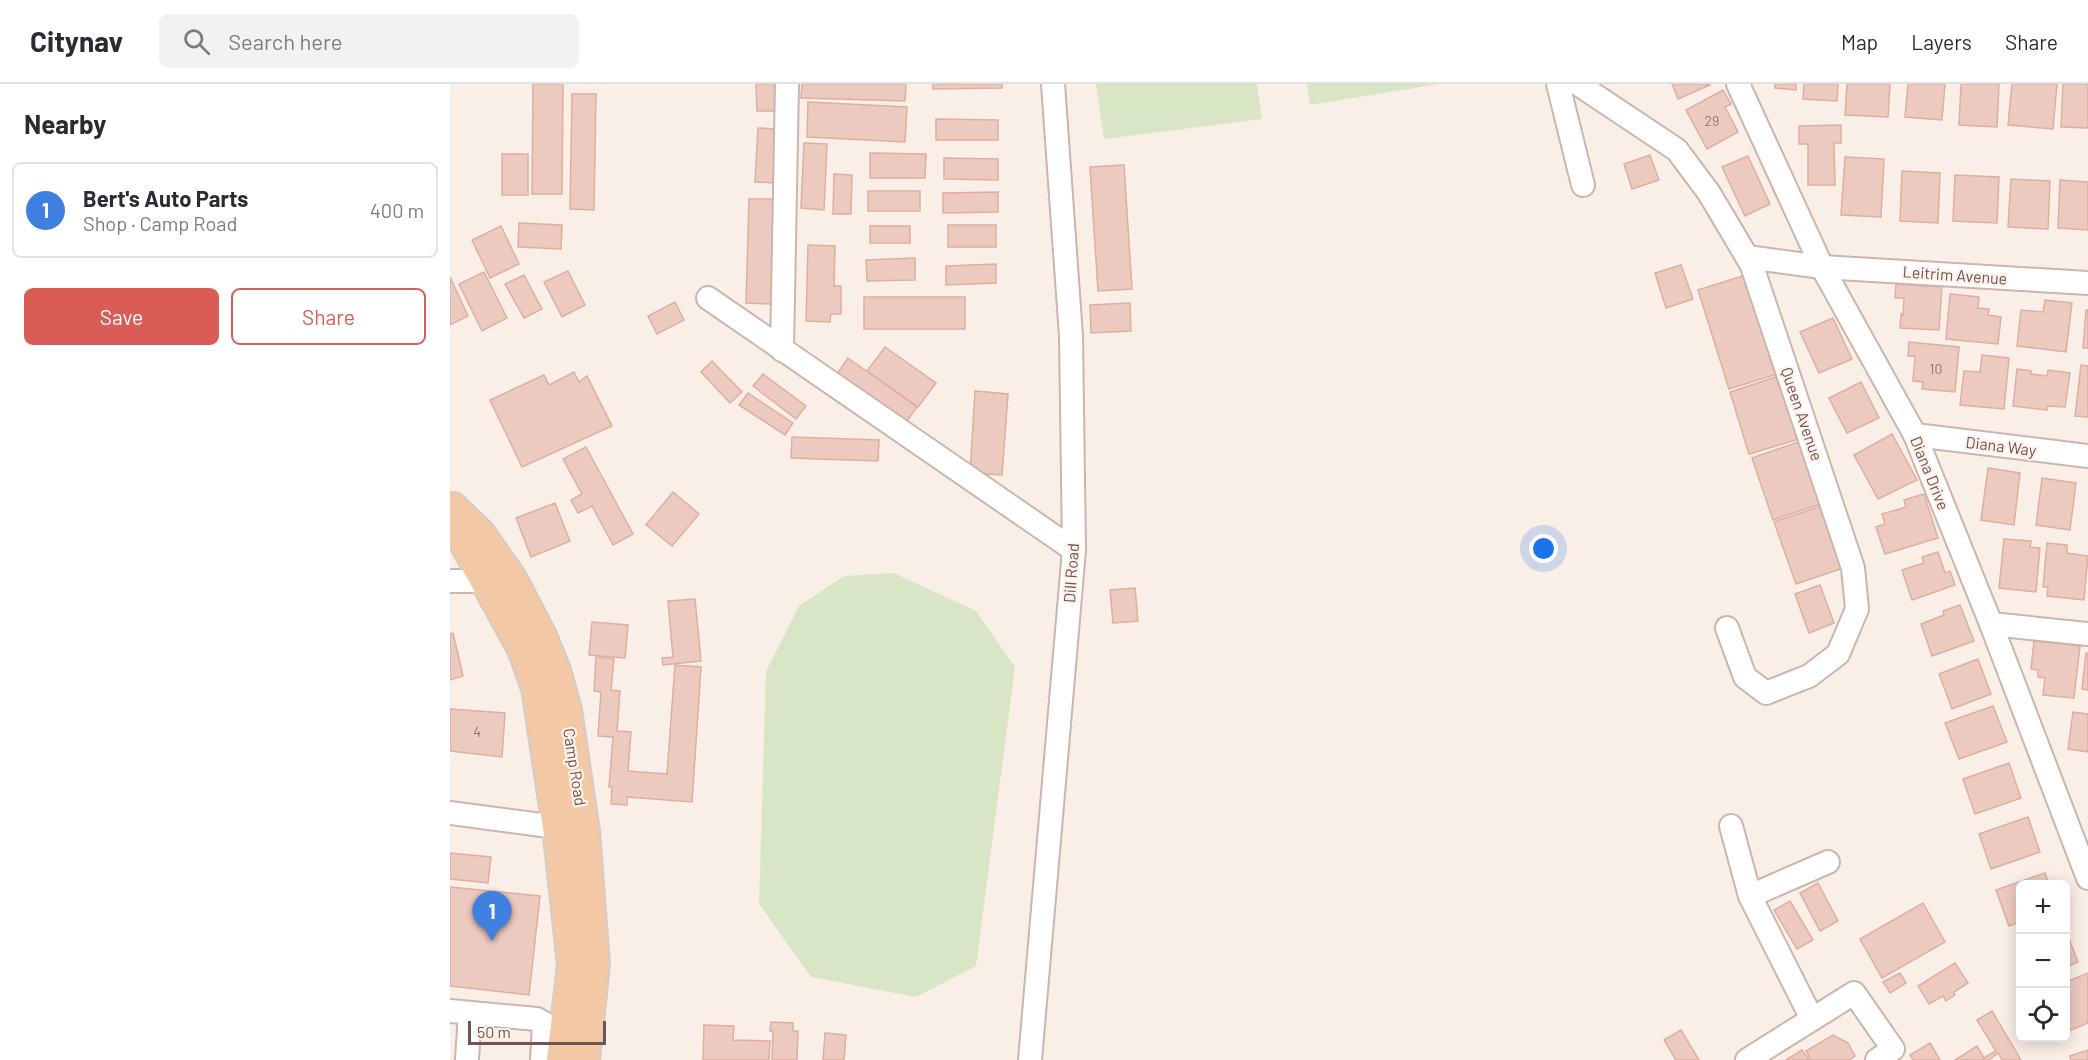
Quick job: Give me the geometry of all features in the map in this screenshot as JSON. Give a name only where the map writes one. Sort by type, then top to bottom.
[{"type":"main road","name":"Camp Road","points":[[451,504],[464,543],[522,650],[536,688],[557,827],[572,965],[561,1060]]},
{"type":"main road","name":"Camp Road","points":[[451,504],[481,534],[513,580],[556,670],[567,710],[585,831],[595,964],[585,1060]]},
{"type":"street","points":[[782,350],[786,84]]},
{"type":"street","name":"Dill Road","points":[[1030,1060],[1074,550],[1071,336],[1053,84]]},
{"type":"street","points":[[1558,84],[1583,185]]},
{"type":"street","name":"Queen Avenue","points":[[1578,84],[1677,150],[1709,193],[1747,257],[1752,266],[1853,568],[1857,609],[1838,654],[1809,676],[1766,693],[1745,677],[1727,628]]},
{"type":"street","name":"Diana Drive","points":[[1738,84],[1822,267],[1915,435],[1991,624],[2088,878]]},
{"type":"street","name":"Leitrim Avenue","points":[[1747,257],[1822,267],[2088,283]]},
{"type":"street","points":[[708,298],[1074,550]]},
{"type":"street","name":"Diana Way","points":[[1915,435],[2088,456]]},
{"type":"street","points":[[450,581],[485,581]]},
{"type":"street","points":[[1991,624],[2088,634]]},
{"type":"street","points":[[450,813],[557,827]]},
{"type":"street","points":[[1731,826],[1750,897],[1812,1019]]},
{"type":"street","points":[[1750,897],[1828,861]]},
{"type":"street","points":[[1747,1060],[1854,993],[1893,1049],[1877,1060]]},
{"type":"street","points":[[462,1058],[460,1012],[537,1019],[544,1023],[542,1060]]},
{"type":"green space","points":[[1096,84],[1257,84],[1262,119],[1104,139]]},
{"type":"green space","points":[[1307,84],[1440,84],[1310,105]]},
{"type":"green space","points":[[894,573],[976,611],[1015,667],[976,966],[916,997],[811,977],[759,904],[766,671],[799,606],[844,576]]},
{"type":"building","points":[[533,84],[563,84],[562,194],[532,194]]},
{"type":"building","points":[[756,84],[777,84],[777,111],[757,111]]},
{"type":"building","points":[[802,84],[906,84],[905,101],[801,98]]},
{"type":"building","points":[[933,84],[1002,84],[1002,88],[933,89]]},
{"type":"building","points":[[1672,84],[1709,84],[1710,85],[1678,99]]},
{"type":"building","points":[[1775,84],[1796,84],[1796,90],[1775,88]]},
{"type":"building","points":[[1804,84],[1838,84],[1837,101],[1803,99]]},
{"type":"building","points":[[1847,84],[1890,84],[1888,117],[1845,115]]},
{"type":"building","points":[[1908,84],[1945,84],[1942,120],[1905,117]]},
{"type":"building","points":[[1961,84],[1999,84],[1997,127],[1959,125]]},
{"type":"building","points":[[2012,84],[2057,84],[2053,129],[2008,125]]},
{"type":"building","points":[[2063,84],[2088,84],[2088,128],[2061,127]]},
{"type":"building","points":[[1723,90],[1731,104],[1725,107],[1738,132],[1707,149],[1686,110]]},
{"type":"building","points":[[572,94],[596,94],[594,210],[570,209]]},
{"type":"building","points":[[808,102],[907,107],[905,142],[807,137]]},
{"type":"building","points":[[936,119],[998,120],[998,140],[936,140]]},
{"type":"building","points":[[1841,125],[1841,143],[1834,143],[1835,185],[1808,185],[1808,144],[1799,144],[1799,126]]},
{"type":"building","points":[[758,128],[779,129],[776,183],[755,182]]},
{"type":"building","points":[[804,143],[827,144],[824,210],[801,208]]},
{"type":"building","points":[[870,153],[926,154],[925,178],[870,178]]},
{"type":"building","points":[[502,154],[528,154],[528,195],[502,195]]},
{"type":"building","points":[[1650,155],[1659,180],[1632,189],[1624,164]]},
{"type":"building","points":[[1748,156],[1770,204],[1745,216],[1722,167]]},
{"type":"building","points":[[1845,157],[1884,159],[1881,217],[1841,215]]},
{"type":"building","points":[[944,158],[998,159],[998,180],[944,179]]},
{"type":"building","points":[[1124,165],[1132,289],[1098,291],[1090,167]]},
{"type":"building","points":[[1902,171],[1940,173],[1938,223],[1900,221]]},
{"type":"building","points":[[834,174],[852,175],[851,214],[833,214]]},
{"type":"building","points":[[1955,175],[1999,177],[1997,223],[1953,221]]},
{"type":"building","points":[[2011,179],[2050,181],[2048,229],[2008,227]]},
{"type":"building","points":[[2060,180],[2088,182],[2088,230],[2058,228]]},
{"type":"building","points":[[868,191],[920,191],[920,211],[868,211]]},
{"type":"building","points":[[998,192],[998,212],[943,213],[943,193]]},
{"type":"building","points":[[749,199],[774,199],[771,304],[746,303]]},
{"type":"building","points":[[519,223],[562,225],[561,249],[518,247]]},
{"type":"building","points":[[948,225],[996,225],[996,247],[948,247]]},
{"type":"building","points":[[501,226],[519,264],[490,278],[472,240]]},
{"type":"building","points":[[870,226],[910,226],[910,243],[870,243]]},
{"type":"building","points":[[808,245],[835,246],[834,286],[841,286],[841,314],[831,314],[830,322],[806,321]]},
{"type":"building","points":[[915,258],[915,280],[867,281],[866,260]]},
{"type":"building","points":[[996,264],[996,283],[946,285],[946,266]]},
{"type":"building","points":[[1681,265],[1693,299],[1666,308],[1655,273]]},
{"type":"building","points":[[568,271],[585,305],[562,317],[544,282]]},
{"type":"building","points":[[484,272],[507,318],[482,331],[459,284]]},
{"type":"building","points":[[1749,274],[1781,373],[1729,389],[1698,290]]},
{"type":"building","points":[[524,275],[542,309],[524,318],[505,284]]},
{"type":"building","points":[[450,277],[468,316],[450,325]]},
{"type":"building","points":[[1896,284],[1942,287],[1939,330],[1900,328],[1904,298],[1895,298]]},
{"type":"building","points":[[1950,294],[1979,297],[1978,308],[1989,309],[1988,315],[2001,317],[1998,344],[1946,339]]},
{"type":"building","points":[[864,297],[965,297],[965,329],[864,329]]},
{"type":"building","points":[[2045,300],[2072,303],[2066,352],[2017,346],[2021,310],[2043,312]]},
{"type":"building","points":[[675,302],[684,320],[657,334],[648,316]]},
{"type":"building","points":[[1130,303],[1131,331],[1091,333],[1090,305]]},
{"type":"building","points":[[2086,310],[2088,310],[2088,348],[2083,348]]},
{"type":"building","points":[[1833,318],[1852,359],[1819,373],[1800,332]]},
{"type":"building","points":[[1909,342],[1959,347],[1955,392],[1922,389],[1923,382],[1913,381],[1915,356],[1908,356]]},
{"type":"building","points":[[885,347],[936,383],[918,407],[867,371]]},
{"type":"building","points":[[1982,355],[2009,358],[2004,409],[1960,405],[1964,371],[1980,372]]},
{"type":"building","points":[[848,358],[917,407],[902,428],[834,378]]},
{"type":"building","points":[[712,361],[742,392],[730,403],[701,372]]},
{"type":"building","points":[[2081,365],[2088,366],[2088,417],[2075,416]]},
{"type":"building","points":[[2017,369],[2047,376],[2048,370],[2070,373],[2065,407],[2048,406],[2047,410],[2013,406]]},
{"type":"building","points":[[574,372],[579,382],[587,376],[612,426],[522,467],[490,400],[544,375],[549,385]]},
{"type":"building","points":[[763,374],[806,406],[796,419],[753,386]]},
{"type":"building","points":[[1779,376],[1799,439],[1749,454],[1730,392]]},
{"type":"building","points":[[1861,382],[1879,418],[1847,433],[1829,398]]},
{"type":"building","points":[[975,391],[1008,394],[1002,475],[970,473]]},
{"type":"building","points":[[748,393],[793,423],[785,435],[739,405]]},
{"type":"building","points":[[1892,434],[1917,480],[1878,499],[1854,455]]},
{"type":"building","points":[[792,437],[879,440],[878,461],[791,458]]},
{"type":"building","points":[[1801,441],[1823,503],[1773,520],[1752,458]]},
{"type":"building","points":[[586,447],[633,534],[613,545],[592,506],[578,513],[571,500],[582,494],[563,459]]},
{"type":"building","points":[[1988,468],[2020,473],[2014,525],[1981,520]]},
{"type":"building","points":[[2042,478],[2076,483],[2070,530],[2036,525]]},
{"type":"building","points":[[673,492],[699,514],[672,546],[646,525]]},
{"type":"building","points":[[1924,494],[1938,538],[1885,554],[1876,527],[1885,524],[1882,514],[1906,507],[1904,500]]},
{"type":"building","points":[[555,503],[570,541],[531,557],[516,518]]},
{"type":"building","points":[[1824,505],[1846,567],[1796,584],[1774,522]]},
{"type":"building","points":[[2004,539],[2031,541],[2030,547],[2040,548],[2036,592],[1999,588]]},
{"type":"building","points":[[2047,543],[2067,545],[2067,553],[2088,556],[2084,600],[2047,596],[2048,587],[2043,587]]},
{"type":"building","points":[[1938,552],[1945,573],[1950,571],[1955,585],[1912,600],[1902,570],[1924,563],[1922,557]]},
{"type":"building","points":[[1820,585],[1834,623],[1809,633],[1795,594]]},
{"type":"building","points":[[1135,588],[1138,621],[1113,623],[1110,590]]},
{"type":"building","points":[[695,599],[701,661],[663,665],[662,658],[673,657],[668,601]]},
{"type":"building","points":[[1960,605],[1974,641],[1932,656],[1921,624],[1944,615],[1943,611]]},
{"type":"building","points":[[592,622],[628,625],[625,658],[589,655]]},
{"type":"building","points":[[453,633],[463,676],[450,680],[450,634]]},
{"type":"building","points":[[2034,641],[2080,646],[2074,698],[2043,695],[2045,678],[2038,677],[2038,670],[2031,669]]},
{"type":"building","points":[[2086,653],[2088,653],[2088,690],[2082,689]]},
{"type":"building","points":[[596,657],[614,659],[611,690],[620,691],[617,731],[631,732],[628,771],[667,774],[675,665],[701,667],[692,802],[627,797],[627,805],[611,804],[612,787],[609,787],[613,737],[598,736],[601,692],[594,691]]},
{"type":"building","points":[[1978,659],[1991,694],[1952,709],[1939,674]]},
{"type":"building","points":[[1993,706],[2007,742],[1959,759],[1945,723]]},
{"type":"building","points":[[450,709],[505,713],[502,757],[450,751]]},
{"type":"building","points":[[2073,712],[2088,714],[2088,752],[2068,749]]},
{"type":"building","points":[[2009,763],[2021,798],[1975,814],[1963,779]]},
{"type":"building","points":[[2028,817],[2040,852],[1991,869],[1979,834]]},
{"type":"building","points":[[450,853],[491,857],[488,883],[450,879]]},
{"type":"building","points":[[2045,873],[2048,880],[2025,880]]},
{"type":"building","points":[[1818,883],[1838,921],[1820,931],[1800,893]]},
{"type":"building","points":[[2016,883],[2016,923],[2009,926],[1996,890]]},
{"type":"building","points":[[450,887],[540,896],[529,995],[450,986]]},
{"type":"building","points":[[1790,901],[1813,940],[1797,949],[1774,910]]},
{"type":"building","points":[[1923,903],[1945,942],[1882,978],[1860,939]]},
{"type":"building","points":[[2070,941],[2078,962],[2070,965]]},
{"type":"building","points":[[1955,963],[1968,983],[1954,992],[1955,995],[1946,1001],[1943,996],[1929,1004],[1918,986]]},
{"type":"building","points":[[1900,973],[1906,983],[1890,993],[1883,982]]},
{"type":"building","points":[[2088,973],[2088,1023],[2070,1030],[2070,988],[2070,980]]},
{"type":"building","points":[[1992,1011],[2021,1060],[2002,1060],[1998,1053],[1989,1060],[1955,1060],[1977,1046],[1984,1058],[1996,1051],[1977,1020]]},
{"type":"building","points":[[771,1022],[793,1023],[793,1031],[798,1031],[797,1060],[772,1060]]},
{"type":"building","points":[[704,1025],[734,1026],[733,1040],[770,1041],[769,1060],[703,1060]]},
{"type":"building","points":[[1681,1030],[1699,1060],[1676,1060],[1664,1040]]},
{"type":"building","points":[[825,1033],[846,1035],[844,1060],[823,1060]]},
{"type":"building","points":[[1833,1035],[1848,1043],[1855,1056],[1849,1060],[1811,1060],[1806,1051]]},
{"type":"building","points":[[1930,1043],[1940,1060],[1913,1060],[1910,1055]]},
{"type":"building","points":[[1802,1050],[1809,1060],[1786,1060]]},
{"type":"building","points":[[2088,1050],[2088,1060],[2071,1060],[2070,1056]]},
{"type":"place","name":"Bert's Auto Parts","points":[[492,941]]}]
